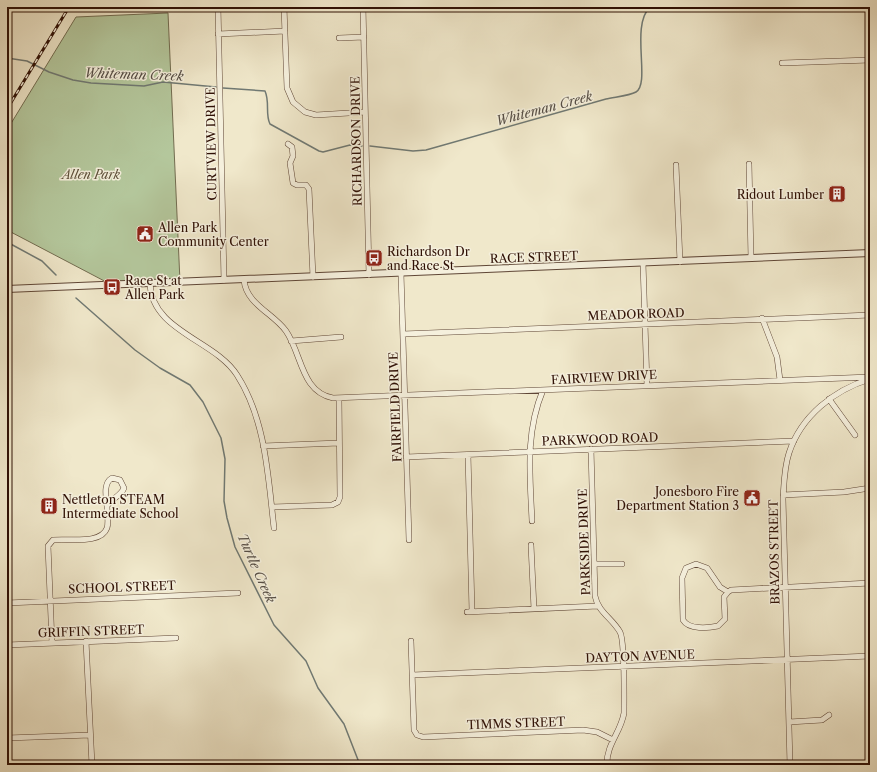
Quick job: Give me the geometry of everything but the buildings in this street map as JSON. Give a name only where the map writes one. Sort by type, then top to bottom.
[{"type":"street","name":"CURTVIEW DRIVE","points":[[218,7],[224,280]]},
{"type":"street","points":[[284,7],[287,88],[291,98],[298,107],[305,112],[316,115],[365,112]]},
{"type":"street","name":"RICHARDSON DRIVE","points":[[363,7],[369,274]]},
{"type":"street","points":[[218,34],[285,31]]},
{"type":"street","points":[[339,38],[364,37]]},
{"type":"street","points":[[782,63],[870,60]]},
{"type":"street","points":[[288,144],[292,147],[293,156],[290,163],[293,183],[297,185],[306,185],[309,188],[313,277]]},
{"type":"street","points":[[749,164],[751,258]]},
{"type":"street","points":[[676,165],[680,262]]},
{"type":"street","name":"RACE STREET","points":[[7,289],[870,253]]},
{"type":"street","points":[[643,263],[647,385]]},
{"type":"street","name":"FAIRFIELD DRIVE","points":[[401,273],[409,540]]},
{"type":"street","points":[[244,280],[250,297],[285,330],[311,386],[327,397],[339,399],[340,497],[338,502],[332,505],[272,507]]},
{"type":"street","points":[[150,283],[151,295],[158,310],[185,333],[218,355],[233,368],[243,385],[255,416],[263,446],[274,528]]},
{"type":"street","name":"MEADOR ROAD","points":[[403,334],[762,318],[870,315]]},
{"type":"street","points":[[762,318],[777,357],[780,380]]},
{"type":"street","points":[[291,341],[341,336]]},
{"type":"street","name":"FAIRVIEW DRIVE","points":[[339,399],[647,385],[870,378]]},
{"type":"street","name":"BRAZOS STREET","points":[[790,765],[783,495],[788,459],[794,441],[810,416],[829,399],[853,385],[870,378]]},
{"type":"street","points":[[532,521],[530,452],[533,418],[543,390]]},
{"type":"street","points":[[829,399],[855,434]]},
{"type":"street","name":"PARKWOOD ROAD","points":[[406,457],[794,441]]},
{"type":"street","points":[[263,446],[339,443]]},
{"type":"street","name":"PARKSIDE DRIVE","points":[[591,449],[595,596],[598,606],[620,632],[623,667],[624,712],[621,724],[608,751],[607,765]]},
{"type":"street","points":[[468,455],[470,611],[598,606]]},
{"type":"street","points":[[52,643],[48,547],[51,542],[56,540],[95,539],[103,535],[108,526],[107,506],[106,486],[108,481],[118,478],[122,482],[123,491],[107,506]]},
{"type":"street","points":[[783,495],[844,492],[870,488]]},
{"type":"street","points":[[531,545],[534,609]]},
{"type":"street","points":[[594,564],[622,564]]},
{"type":"street","points":[[728,592],[720,587],[706,567],[696,564],[688,567],[682,578],[683,618],[685,623],[693,627],[715,626],[722,623],[726,616],[724,597],[731,590],[870,582]]},
{"type":"street","name":"SCHOOL STREET","points":[[7,602],[238,593]]},
{"type":"street","name":"GRIFFIN STREET","points":[[7,644],[176,638]]},
{"type":"street","points":[[86,641],[92,765]]},
{"type":"street","points":[[411,641],[412,675]]},
{"type":"street","name":"DAYTON AVENUE","points":[[412,675],[870,656]]},
{"type":"street","name":"TIMMS STREET","points":[[412,675],[414,730],[417,735],[423,737],[583,730],[597,732],[613,740]]},
{"type":"street","points":[[789,722],[822,720],[829,715]]},
{"type":"street","points":[[7,738],[90,735]]},
{"type":"green space","name":"Allen Park","points":[[168,13],[180,282],[112,285],[7,230],[7,130],[76,17]]},
{"type":"waterway","name":"Whiteman Creek","points":[[370,146],[413,151],[426,150],[606,99],[636,92],[640,87],[642,78],[641,27],[644,16],[650,7]]},
{"type":"waterway","name":"Whiteman Creek","points":[[7,58],[27,61],[49,72],[73,80],[91,83],[144,86],[163,82],[216,87]]},
{"type":"waterway","name":"Whiteman Creek","points":[[223,88],[265,91],[270,124],[319,151],[323,152],[350,145],[362,146]]},
{"type":"waterway","name":"Turtle Creek","points":[[7,242],[42,261],[56,275]]},
{"type":"waterway","name":"Turtle Creek","points":[[76,298],[135,350],[160,368],[190,385],[203,402],[221,438],[225,459],[224,501],[235,547],[274,625],[306,661],[318,688],[344,724],[360,765]]},
{"type":"railway","points":[[7,109],[69,7]]},
{"type":"place","name":"Ridout Lumber","points":[[837,194]]},
{"type":"place","name":"Allen Park Community Center","points":[[145,234]]},
{"type":"place","name":"Richardson Dr and Race St","points":[[374,258]]},
{"type":"place","name":"Race St at Allen Park","points":[[112,287]]},
{"type":"place","name":"Jonesboro Fire Department Station 3","points":[[752,498]]},
{"type":"place","name":"Nettleton STEAM Intermediate School","points":[[49,506]]}]
